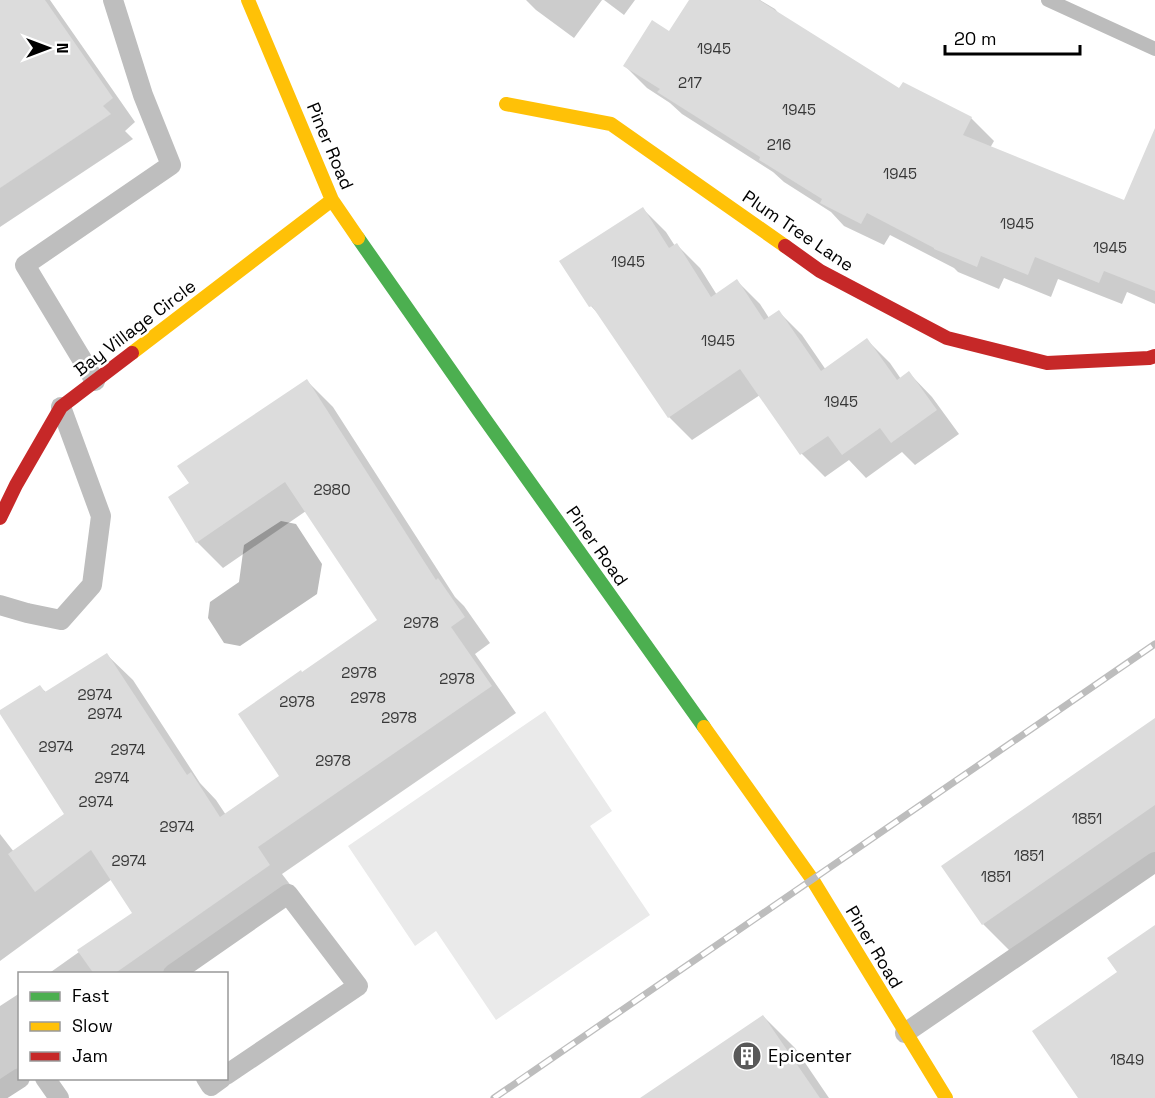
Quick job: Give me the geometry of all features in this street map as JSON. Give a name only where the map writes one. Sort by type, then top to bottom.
[{"type":"main road","name":"Piner Road","points":[[248,0],[332,200],[812,879],[946,1098]]},
{"type":"main road","name":"Plum Tree Lane","points":[[506,104],[611,124],[820,271],[946,338],[1047,363],[1155,356]]},
{"type":"main road","name":"Bay Village Circle","points":[[0,518],[61,407],[332,200]]},
{"type":"lane","points":[[94,381],[25,265],[171,165],[143,95],[113,0]]},
{"type":"lane","points":[[0,605],[61,620],[92,585],[101,516],[61,407]]},
{"type":"lane","points":[[0,471],[14,490]]},
{"type":"lane","points":[[905,1033],[1155,862]]},
{"type":"lane","points":[[176,972],[288,894],[358,986],[228,1074]]},
{"type":"lane","points":[[0,1091],[18,1079]]},
{"type":"lane","points":[[46,1080],[59,1098]]},
{"type":"lane","points":[[207,1080],[211,1086],[219,1080]]},
{"type":"shaded area","points":[[281,521],[296,524],[322,564],[317,594],[240,646],[224,643],[208,618],[210,602],[239,582],[244,545]]},
{"type":"shaded area","points":[[545,711],[612,811],[590,826],[650,915],[496,1020],[436,931],[415,946],[348,846]]},
{"type":"building","points":[[0,0],[45,0],[113,98],[103,106],[111,114],[0,188]]},
{"type":"building","points":[[689,0],[759,0],[899,88],[903,82],[972,117],[963,135],[1124,200],[1155,128],[1155,291],[1104,271],[1099,283],[1035,257],[1028,275],[981,256],[977,267],[934,249],[867,213],[861,224],[820,203],[822,199],[657,92],[660,89],[623,66],[652,20],[669,31]]},
{"type":"building","points":[[643,207],[669,248],[677,243],[711,297],[737,279],[764,320],[779,310],[821,371],[867,338],[897,380],[909,371],[937,410],[891,443],[880,428],[842,455],[828,436],[800,455],[740,369],[668,418],[559,261]]},
{"type":"building","points":[[307,379],[436,580],[438,578],[465,617],[451,627],[492,686],[258,847],[270,865],[117,972],[93,972],[77,950],[132,913],[91,850],[35,892],[8,854],[64,814],[0,714],[0,710],[40,685],[45,692],[107,653],[187,775],[191,772],[220,817],[279,776],[238,714],[377,620],[285,482],[196,543],[168,497],[189,483],[177,466]]},
{"type":"building","points":[[1155,718],[1155,805],[982,925],[941,866]]},
{"type":"building","points":[[1155,925],[1155,1098],[1078,1098],[1032,1031],[1117,972],[1107,958]]},
{"type":"building","name":"Epicenter","points":[[763,1015],[820,1098],[640,1098]]},
{"type":"waterway","points":[[1048,0],[1155,49]]},
{"type":"railway","points":[[494,1098],[1155,644]]},
{"type":"traffic: fast","points":[[358,238],[704,727]]},
{"type":"traffic: slow","points":[[248,0],[332,200],[358,238]]},
{"type":"traffic: slow","points":[[506,104],[611,124],[785,246]]},
{"type":"traffic: slow","points":[[132,353],[332,200]]},
{"type":"traffic: slow","points":[[704,727],[812,879],[946,1098]]},
{"type":"traffic: jam","points":[[785,246],[820,271],[947,338],[1047,363],[1155,356]]},
{"type":"traffic: jam","points":[[0,518],[16,485],[61,407],[132,353]]},
{"type":"place","name":"Epicenter","points":[[747,1056]]}]
